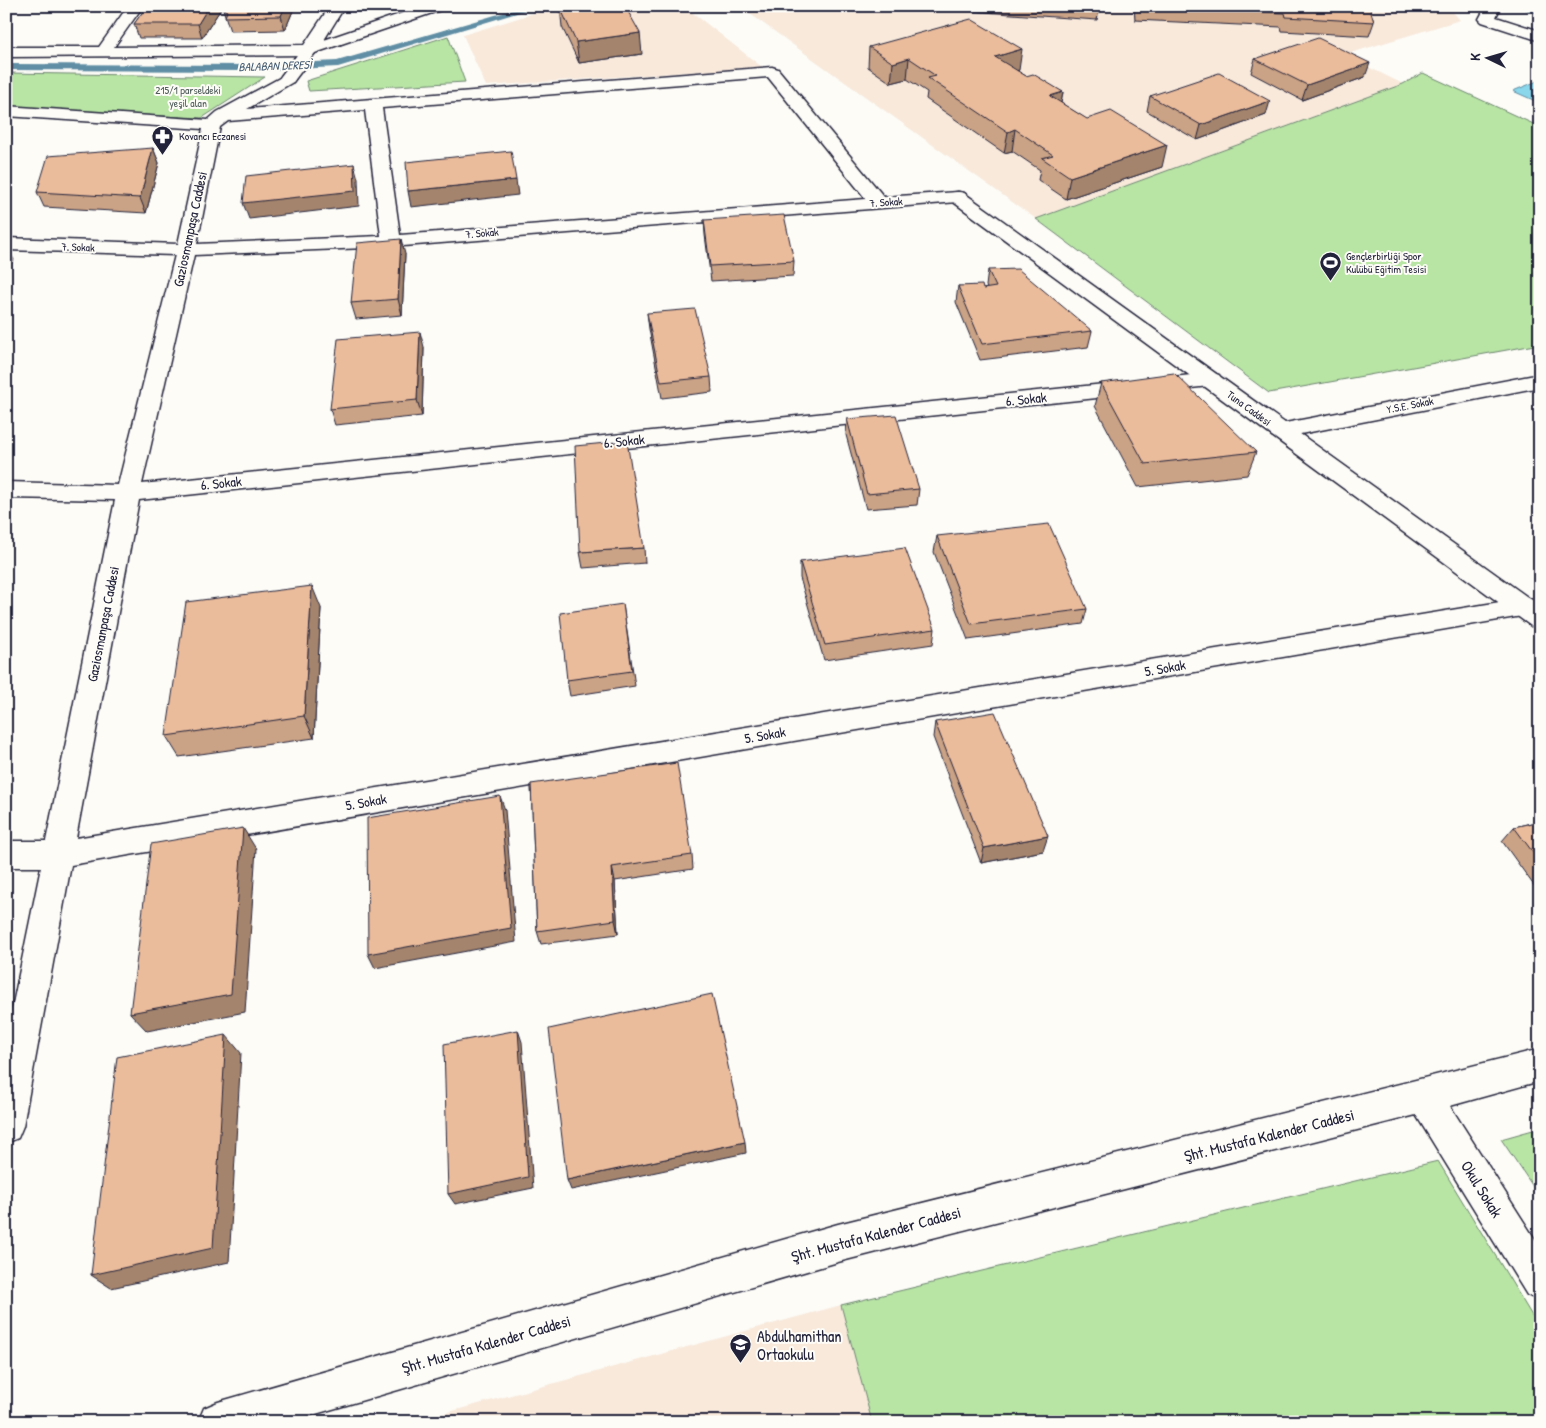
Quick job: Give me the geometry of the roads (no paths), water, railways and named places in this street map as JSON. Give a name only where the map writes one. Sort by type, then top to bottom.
[{"type":"street","points":[[102,53],[136,6]]},
{"type":"street","points":[[217,120],[287,80],[310,50],[338,6]]},
{"type":"street","points":[[6,52],[102,53],[310,50],[390,21],[439,6]]},
{"type":"street","points":[[1492,10],[1487,19],[1540,36]]},
{"type":"street","points":[[6,111],[217,120],[373,104],[772,72],[878,202]]},
{"type":"street","points":[[373,104],[392,240]]},
{"type":"street","name":"Gaziosmanpaşa Caddesi","points":[[6,1126],[128,493],[217,120]]},
{"type":"street","name":"7. Sokak","points":[[6,244],[186,250],[392,240],[958,196]]},
{"type":"street","name":"Tuna Caddesi","points":[[958,196],[1532,613]]},
{"type":"street","name":"6. Sokak","points":[[6,490],[128,493],[1210,380]]},
{"type":"street","name":"Y.S.E. Sokak","points":[[1280,431],[1540,380]]},
{"type":"street","name":"5. Sokak","points":[[6,854],[59,854],[1532,613]]},
{"type":"street","name":"Şht. Mustafa Kalender Caddesi","points":[[218,1422],[838,1243],[1424,1096],[1540,1065]]},
{"type":"street","name":"Okul Sokak","points":[[1424,1096],[1540,1282]]},
{"type":"water","points":[[1540,80],[1540,103],[1513,91]]},
{"type":"waterway","name":"BALABAN DERESİ","points":[[6,67],[251,68],[338,64],[536,6]]},
{"type":"waterway","name":"BALABAN DERESİ","points":[[1520,6],[1540,13]]},
{"type":"place","name":"Kovancı Eczanesi","points":[[163,155]]},
{"type":"place","name":"Gençlerbirliği Spor Kulübü Eğitim Tesisi","points":[[1330,281]]},
{"type":"place","name":"Abdulhamithan Ortaokulu","points":[[741,1364]]},
{"type":"park label","name":"215/1 parseldeki yeşil alan","points":[[188,96]]}]
